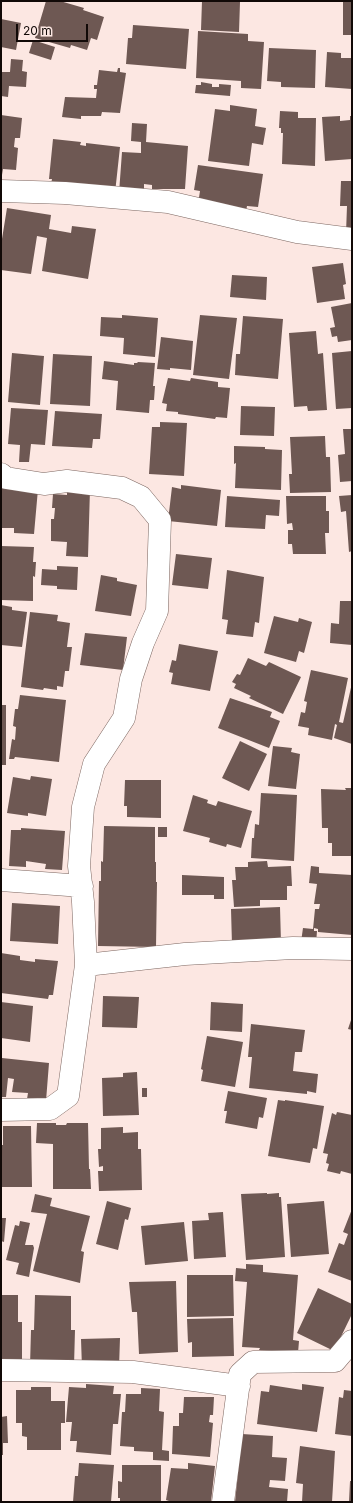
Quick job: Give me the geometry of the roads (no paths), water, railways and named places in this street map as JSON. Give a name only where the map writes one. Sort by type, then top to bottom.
[{"type":"street","points":[[1,191],[64,193],[168,202],[297,232],[352,239]]},
{"type":"street","points":[[1,474],[6,478],[44,484],[67,481],[122,488],[141,498],[160,520],[157,610],[143,643],[131,679],[124,718],[94,764],[83,806],[79,866],[82,886],[86,965],[68,1096],[50,1109],[1,1110]]},
{"type":"street","points":[[1,880],[82,886]]},
{"type":"street","points":[[86,965],[186,954],[293,948],[352,949]]},
{"type":"street","points":[[223,1502],[240,1374],[253,1362],[335,1361],[352,1341]]},
{"type":"street","points":[[1,1370],[133,1372],[239,1386]]}]
